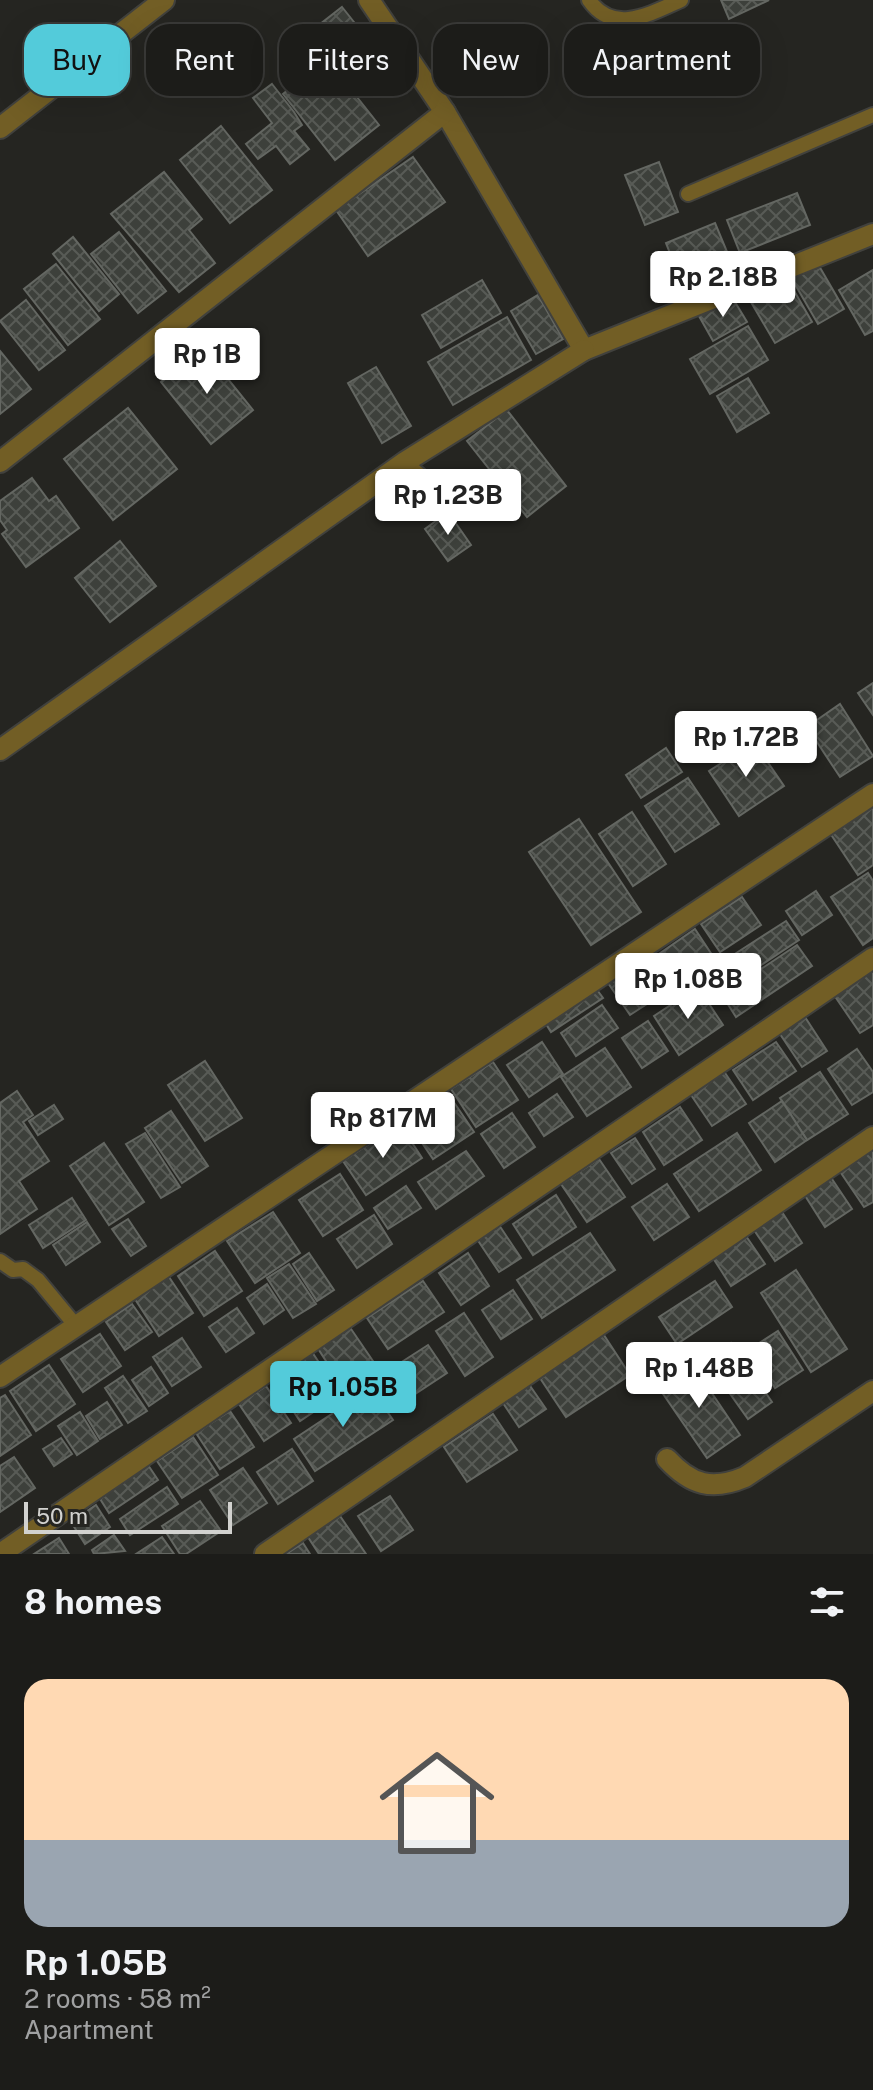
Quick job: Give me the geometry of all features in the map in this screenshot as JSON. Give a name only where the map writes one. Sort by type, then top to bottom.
[{"type":"street","points":[[0,128],[164,0]]},
{"type":"street","points":[[369,0],[445,112],[584,350]]},
{"type":"street","points":[[0,462],[445,112]]},
{"type":"street","points":[[0,750],[260,562],[405,462],[584,350],[873,234]]},
{"type":"street","points":[[0,1377],[873,794]]},
{"type":"street","points":[[0,1554],[873,958]]},
{"type":"street","points":[[265,1554],[873,1137]]},
{"type":"street","points":[[667,1459],[682,1475],[701,1485],[727,1485],[745,1477],[873,1391]]},
{"type":"lane","points":[[589,0],[599,12],[621,20],[681,0]]},
{"type":"lane","points":[[688,194],[873,115]]},
{"type":"lane","points":[[405,462],[444,497],[480,506]]},
{"type":"lane","points":[[0,1261],[13,1270],[23,1269],[38,1280],[76,1326]]},
{"type":"building","points":[[721,0],[769,0],[729,19]]},
{"type":"building","points":[[342,7],[356,24],[320,24]]},
{"type":"building","points":[[272,84],[302,125],[294,131],[309,149],[290,164],[276,146],[258,159],[246,144],[272,123],[253,98],[263,96],[263,91]]},
{"type":"building","points":[[285,96],[356,96],[379,125],[335,160]]},
{"type":"building","points":[[221,126],[272,190],[230,223],[180,160]]},
{"type":"building","points":[[413,157],[445,202],[368,256],[336,210]]},
{"type":"building","points":[[659,162],[678,212],[645,225],[625,175]]},
{"type":"building","points":[[164,172],[202,219],[189,230],[215,263],[179,292],[111,214]]},
{"type":"building","points":[[797,193],[810,225],[740,253],[727,220]]},
{"type":"building","points":[[715,223],[730,259],[680,279],[666,243]]},
{"type":"building","points":[[119,232],[166,291],[138,313],[91,254]]},
{"type":"building","points":[[73,237],[119,294],[99,311],[53,254]]},
{"type":"building","points":[[815,259],[844,309],[818,324],[789,274]]},
{"type":"building","points":[[56,264],[100,319],[68,345],[24,289]]},
{"type":"building","points":[[873,270],[873,331],[865,335],[839,290]]},
{"type":"building","points":[[785,275],[812,322],[775,343],[748,297]]},
{"type":"building","points":[[482,280],[501,313],[441,348],[422,315]]},
{"type":"building","points":[[538,295],[563,339],[536,354],[511,311]]},
{"type":"building","points":[[732,297],[747,322],[713,341],[699,316]]},
{"type":"building","points":[[26,300],[65,350],[39,370],[0,321]]},
{"type":"building","points":[[507,317],[531,360],[453,405],[428,362]]},
{"type":"building","points":[[748,326],[768,360],[710,394],[690,359]]},
{"type":"building","points":[[203,348],[253,410],[211,444],[161,382]]},
{"type":"building","points":[[0,351],[31,389],[0,414]]},
{"type":"building","points":[[376,367],[411,426],[382,443],[348,383]]},
{"type":"building","points":[[748,378],[769,413],[737,432],[717,396]]},
{"type":"building","points":[[128,408],[177,469],[113,520],[64,459]]},
{"type":"building","points":[[507,410],[566,486],[527,517],[467,441]]},
{"type":"building","points":[[32,478],[49,501],[56,496],[79,528],[26,567],[2,534],[7,530],[0,520],[0,501]]},
{"type":"building","points":[[448,512],[471,545],[448,561],[425,529]]},
{"type":"building","points":[[120,541],[156,586],[110,622],[75,578]]},
{"type":"building","points":[[873,683],[873,715],[858,693]]},
{"type":"building","points":[[840,704],[873,756],[840,777],[807,727]]},
{"type":"building","points":[[754,742],[784,786],[739,816],[709,771]]},
{"type":"building","points":[[666,748],[682,772],[641,798],[626,775]]},
{"type":"building","points":[[688,778],[719,824],[675,852],[645,806]]},
{"type":"building","points":[[873,800],[873,865],[858,875],[828,830]]},
{"type":"building","points":[[632,812],[666,864],[633,886],[599,834]]},
{"type":"building","points":[[579,819],[641,912],[591,945],[529,852]]},
{"type":"building","points":[[868,873],[873,881],[873,938],[863,945],[831,897]]},
{"type":"building","points":[[816,891],[832,915],[802,935],[786,911]]},
{"type":"building","points":[[742,897],[761,925],[720,952],[701,924]]},
{"type":"building","points":[[786,921],[799,940],[740,979],[727,959]]},
{"type":"building","points":[[695,929],[718,964],[678,991],[656,956]]},
{"type":"building","points":[[797,945],[812,966],[736,1017],[722,995]]},
{"type":"building","points":[[642,960],[664,993],[630,1015],[608,983]]},
{"type":"building","points":[[873,965],[873,1025],[860,1033],[832,992]]},
{"type":"building","points":[[592,983],[603,998],[551,1032],[541,1016]]},
{"type":"building","points":[[698,987],[723,1025],[679,1055],[654,1016]]},
{"type":"building","points":[[602,1005],[618,1028],[576,1056],[561,1033]]},
{"type":"building","points":[[803,1014],[827,1051],[802,1067],[778,1031]]},
{"type":"building","points":[[648,1021],[668,1051],[642,1068],[622,1038]]},
{"type":"building","points":[[542,1042],[563,1074],[529,1097],[507,1065]]},
{"type":"building","points":[[776,1042],[796,1071],[753,1100],[733,1070]]},
{"type":"building","points":[[605,1048],[631,1087],[587,1116],[561,1077]]},
{"type":"building","points":[[857,1049],[873,1072],[873,1092],[852,1105],[828,1069]]},
{"type":"building","points":[[205,1061],[242,1118],[205,1141],[168,1085]]},
{"type":"building","points":[[493,1062],[518,1100],[476,1127],[451,1089]]},
{"type":"building","points":[[721,1067],[746,1104],[712,1126],[687,1089]]},
{"type":"building","points":[[820,1072],[848,1114],[807,1140],[780,1098]]},
{"type":"building","points":[[17,1091],[33,1115],[23,1122],[49,1161],[19,1181],[37,1209],[0,1234],[0,1103]]},
{"type":"building","points":[[557,1094],[573,1117],[544,1136],[529,1113]]},
{"type":"building","points":[[449,1095],[474,1132],[433,1159],[408,1122]]},
{"type":"building","points":[[782,1101],[807,1140],[775,1162],[749,1123]]},
{"type":"building","points":[[54,1105],[63,1119],[38,1135],[29,1121]]},
{"type":"building","points":[[680,1107],[702,1140],[664,1165],[643,1132]]},
{"type":"building","points":[[171,1111],[208,1166],[182,1183],[145,1128]]},
{"type":"building","points":[[512,1113],[535,1147],[504,1168],[481,1134]]},
{"type":"building","points":[[400,1124],[422,1158],[366,1195],[343,1161]]},
{"type":"building","points":[[145,1133],[180,1187],[161,1198],[126,1144]]},
{"type":"building","points":[[737,1133],[761,1170],[699,1211],[674,1174]]},
{"type":"building","points":[[635,1138],[655,1169],[632,1184],[611,1153]]},
{"type":"building","points":[[104,1143],[144,1202],[109,1225],[70,1166]]},
{"type":"building","points":[[873,1144],[873,1202],[864,1207],[837,1167]]},
{"type":"building","points":[[466,1151],[484,1176],[436,1209],[418,1182]]},
{"type":"building","points":[[599,1159],[625,1197],[587,1222],[561,1184]]},
{"type":"building","points":[[340,1174],[363,1210],[323,1236],[299,1200]]},
{"type":"building","points":[[830,1176],[852,1209],[825,1227],[804,1194]]},
{"type":"building","points":[[667,1184],[689,1217],[654,1240],[632,1207]]},
{"type":"building","points":[[406,1186],[421,1208],[388,1229],[374,1208]]},
{"type":"building","points":[[556,1195],[576,1227],[533,1255],[513,1224]]},
{"type":"building","points":[[72,1198],[86,1220],[43,1248],[29,1225]]},
{"type":"building","points":[[273,1212],[300,1253],[255,1283],[227,1241]]},
{"type":"building","points":[[782,1212],[802,1243],[775,1261],[754,1230]]},
{"type":"building","points":[[374,1215],[392,1244],[357,1268],[337,1239]]},
{"type":"building","points":[[128,1219],[146,1246],[131,1256],[112,1229]]},
{"type":"building","points":[[87,1222],[100,1242],[66,1265],[53,1245]]},
{"type":"building","points":[[499,1225],[521,1258],[499,1272],[477,1239]]},
{"type":"building","points":[[590,1233],[615,1270],[542,1318],[517,1280]]},
{"type":"building","points":[[746,1236],[765,1264],[731,1286],[713,1258]]},
{"type":"building","points":[[215,1251],[242,1291],[204,1316],[178,1276]]},
{"type":"building","points":[[309,1253],[334,1290],[317,1301],[293,1264]]},
{"type":"building","points":[[468,1253],[489,1286],[461,1305],[439,1273]]},
{"type":"building","points":[[289,1264],[316,1304],[293,1318],[267,1278]]},
{"type":"building","points":[[796,1270],[847,1349],[811,1372],[761,1293]]},
{"type":"building","points":[[167,1274],[193,1313],[159,1336],[133,1296]]},
{"type":"building","points":[[423,1281],[444,1312],[388,1349],[367,1318]]},
{"type":"building","points":[[715,1281],[732,1307],[677,1344],[659,1317]]},
{"type":"building","points":[[267,1284],[284,1310],[264,1324],[247,1298]]},
{"type":"building","points":[[513,1290],[532,1319],[501,1339],[482,1310]]},
{"type":"building","points":[[132,1304],[152,1332],[125,1350],[106,1322]]},
{"type":"building","points":[[237,1308],[254,1333],[226,1352],[209,1327]]},
{"type":"building","points":[[464,1313],[493,1357],[465,1376],[436,1331]]},
{"type":"building","points":[[349,1326],[377,1367],[344,1389],[317,1347]]},
{"type":"building","points":[[600,1329],[630,1375],[566,1417],[536,1372]]},
{"type":"building","points":[[778,1331],[803,1370],[775,1388],[750,1349]]},
{"type":"building","points":[[100,1334],[121,1366],[83,1392],[61,1359]]},
{"type":"building","points":[[182,1338],[201,1367],[172,1386],[153,1357]]},
{"type":"building","points":[[731,1343],[772,1402],[748,1419],[706,1360]]},
{"type":"building","points":[[428,1345],[447,1373],[415,1394],[397,1365]]},
{"type":"building","points":[[308,1346],[340,1394],[300,1421],[267,1372]]},
{"type":"building","points":[[691,1362],[740,1435],[707,1458],[657,1385]]},
{"type":"building","points":[[49,1365],[75,1404],[36,1431],[10,1391]]},
{"type":"building","points":[[151,1367],[168,1393],[149,1406],[132,1380]]},
{"type":"building","points":[[123,1376],[147,1411],[128,1423],[105,1388]]},
{"type":"building","points":[[526,1380],[546,1409],[519,1427],[499,1397]]},
{"type":"building","points":[[266,1386],[291,1423],[264,1441],[239,1404]]},
{"type":"building","points":[[371,1388],[393,1420],[315,1471],[294,1439]]},
{"type":"building","points":[[5,1395],[31,1435],[0,1456],[0,1398]]},
{"type":"building","points":[[107,1402],[122,1425],[100,1439],[86,1416]]},
{"type":"building","points":[[230,1411],[254,1447],[220,1469],[196,1433]]},
{"type":"building","points":[[80,1412],[98,1441],[77,1455],[58,1426]]},
{"type":"building","points":[[493,1414],[517,1450],[467,1482],[444,1447]]},
{"type":"building","points":[[193,1437],[218,1475],[182,1498],[157,1461]]},
{"type":"building","points":[[61,1438],[72,1454],[54,1466],[43,1449]]},
{"type":"building","points":[[292,1449],[313,1481],[278,1504],[257,1472]]},
{"type":"building","points":[[14,1457],[35,1488],[0,1512],[0,1466]]},
{"type":"building","points":[[146,1462],[158,1480],[109,1513],[97,1494]]},
{"type":"building","points":[[243,1468],[267,1503],[233,1525],[210,1490]]},
{"type":"building","points":[[167,1487],[178,1504],[130,1535],[120,1519]]},
{"type":"building","points":[[390,1496],[413,1530],[381,1551],[358,1516]]},
{"type":"building","points":[[200,1501],[221,1531],[186,1554],[180,1554],[162,1526]]},
{"type":"building","points":[[96,1505],[110,1527],[85,1544],[71,1522]]},
{"type":"building","points":[[338,1513],[366,1554],[319,1554],[306,1534]]},
{"type":"building","points":[[114,1535],[125,1551],[94,1554],[92,1550]]},
{"type":"building","points":[[162,1537],[174,1554],[136,1554]]},
{"type":"building","points":[[59,1538],[69,1554],[34,1554]]},
{"type":"building","points":[[303,1543],[310,1554],[286,1554]]}]
